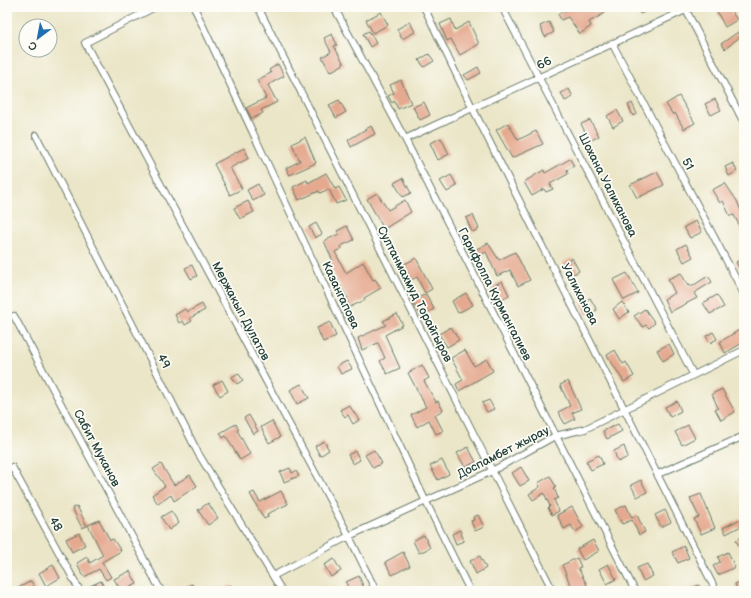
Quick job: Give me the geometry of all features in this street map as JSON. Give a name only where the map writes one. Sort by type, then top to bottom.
[{"type":"street","name":"Мержакып Дулатов","points":[[156,7],[85,43],[349,536],[376,591]]},
{"type":"street","name":"Казангапова","points":[[194,7],[426,502],[470,591]]},
{"type":"street","name":"Султанмахмуд Торайгыров","points":[[258,7],[553,591]]},
{"type":"street","name":"Гарифолла Курмангалиев","points":[[334,7],[405,139],[555,436],[636,591]]},
{"type":"street","name":"Уалиханова","points":[[424,7],[472,107],[716,591]]},
{"type":"street","name":"Шохана Уалиханова","points":[[502,7],[693,374]]},
{"type":"street","points":[[675,7],[678,14]]},
{"type":"street","name":"66","points":[[405,139],[689,8]]},
{"type":"street","points":[[689,8],[744,123]]},
{"type":"street","name":"51","points":[[612,43],[744,294]]},
{"type":"street","name":"49","points":[[36,135],[198,453],[282,591]]},
{"type":"street","name":"Сабит Муканов","points":[[14,316],[161,591]]},
{"type":"street","name":"Доспамбет жырау","points":[[273,576],[349,536],[492,471],[555,436],[585,429],[626,410],[693,374],[744,350]]},
{"type":"street","points":[[658,474],[744,436]]},
{"type":"street","name":"48","points":[[12,467],[80,591]]},
{"type":"building","points":[[573,7],[601,7],[605,13],[589,22],[591,26],[580,34],[568,17],[561,20],[558,14]]},
{"type":"building","points":[[638,7],[645,7],[647,11],[640,14]]},
{"type":"building","points":[[729,7],[737,20],[725,27],[717,12]]},
{"type":"building","points":[[381,12],[388,25],[373,33],[366,20]]},
{"type":"building","points":[[451,19],[455,30],[469,22],[479,44],[460,55],[451,39],[447,41],[440,24]]},
{"type":"building","points":[[410,22],[415,32],[402,39],[397,29]]},
{"type":"building","points":[[549,22],[554,32],[545,37],[540,26]]},
{"type":"building","points":[[369,31],[376,43],[370,47],[363,34]]},
{"type":"building","points":[[738,32],[741,36],[725,49],[721,44]]},
{"type":"building","points":[[332,34],[337,45],[334,46],[344,64],[330,72],[322,57],[331,52],[324,38]]},
{"type":"building","points":[[429,54],[434,61],[424,67],[419,60]]},
{"type":"building","points":[[278,64],[284,76],[268,85],[277,102],[261,110],[263,113],[252,119],[246,108],[266,98],[257,80],[271,73],[269,70]]},
{"type":"building","points":[[478,67],[481,73],[468,80],[464,75]]},
{"type":"building","points":[[401,80],[411,103],[398,109],[394,101],[392,103],[388,96],[394,93],[390,85]]},
{"type":"building","points":[[569,89],[573,97],[565,101],[561,93]]},
{"type":"building","points":[[679,96],[695,123],[684,129],[675,113],[673,115],[666,104]]},
{"type":"building","points":[[715,99],[721,110],[711,115],[705,104]]},
{"type":"building","points":[[339,100],[346,112],[336,118],[329,105]]},
{"type":"building","points":[[424,102],[430,115],[420,120],[413,107]]},
{"type":"building","points":[[632,103],[637,114],[633,116],[628,105]]},
{"type":"building","points":[[617,110],[623,121],[613,127],[607,116]]},
{"type":"building","points":[[590,120],[599,136],[590,141],[581,124]]},
{"type":"building","points":[[508,123],[518,140],[536,131],[543,144],[512,158],[496,130]]},
{"type":"building","points":[[371,126],[375,134],[351,147],[348,140]]},
{"type":"building","points":[[305,137],[316,163],[290,175],[286,168],[300,161],[292,144]]},
{"type":"building","points":[[441,138],[449,154],[438,160],[430,143]]},
{"type":"building","points":[[244,148],[249,158],[230,168],[242,189],[230,195],[214,164]]},
{"type":"building","points":[[570,159],[574,166],[567,170],[568,174],[550,184],[553,189],[546,192],[544,189],[532,196],[524,182],[544,170],[545,173]]},
{"type":"building","points":[[733,163],[737,171],[729,176],[725,167]]},
{"type":"building","points":[[657,172],[664,185],[637,198],[630,185]]},
{"type":"building","points":[[326,173],[335,189],[339,187],[346,200],[336,204],[329,189],[320,193],[319,191],[299,200],[293,187],[307,180],[308,183]]},
{"type":"building","points":[[451,175],[457,186],[447,192],[440,181]]},
{"type":"building","points":[[403,178],[411,193],[403,197],[394,183]]},
{"type":"building","points":[[725,183],[737,201],[744,218],[744,235],[734,215],[730,216],[723,201],[720,203],[712,190]]},
{"type":"building","points":[[258,184],[264,195],[253,201],[247,190]]},
{"type":"building","points":[[377,193],[388,210],[405,200],[411,212],[384,229],[367,199]]},
{"type":"building","points":[[248,201],[254,212],[240,219],[234,208]]},
{"type":"building","points":[[473,215],[479,229],[472,232],[466,218]]},
{"type":"building","points":[[696,221],[702,232],[690,238],[684,227]]},
{"type":"building","points":[[316,223],[322,234],[315,238],[309,227]]},
{"type":"building","points":[[347,226],[354,240],[341,246],[342,248],[335,252],[346,273],[363,262],[373,280],[375,279],[381,288],[364,298],[365,300],[350,307],[346,299],[348,299],[328,264],[333,261],[324,241],[339,234],[337,231]]},
{"type":"building","points":[[488,243],[499,260],[515,252],[530,280],[518,286],[510,270],[497,276],[486,252],[477,257],[473,251]]},
{"type":"building","points":[[686,244],[693,257],[684,262],[677,249]]},
{"type":"building","points":[[416,258],[432,289],[425,293],[417,277],[411,280],[403,265]]},
{"type":"building","points":[[572,258],[579,271],[570,276],[563,263]]},
{"type":"building","points":[[744,258],[744,277],[736,262]]},
{"type":"building","points":[[192,265],[197,276],[191,279],[185,268]]},
{"type":"building","points":[[627,273],[638,293],[624,300],[613,280]]},
{"type":"building","points":[[681,273],[688,286],[690,285],[691,287],[708,276],[712,282],[694,293],[697,298],[670,312],[664,299],[675,293],[668,279]]},
{"type":"building","points":[[502,281],[509,295],[499,301],[491,287]]},
{"type":"building","points":[[466,293],[473,305],[458,313],[452,301]]},
{"type":"building","points":[[426,294],[434,309],[421,316],[412,301]]},
{"type":"building","points":[[717,295],[724,307],[710,314],[703,303]]},
{"type":"building","points":[[590,298],[597,310],[587,315],[581,303]]},
{"type":"building","points":[[622,302],[629,312],[619,319],[613,309]]},
{"type":"building","points":[[202,304],[205,310],[190,318],[192,321],[185,325],[183,321],[179,323],[175,315],[185,309],[187,312]]},
{"type":"building","points":[[645,309],[655,323],[649,328],[646,325],[643,327],[634,316]]},
{"type":"building","points":[[397,314],[403,325],[385,335],[400,368],[387,374],[380,361],[385,358],[378,343],[362,350],[358,338],[386,325],[383,321]]},
{"type":"building","points":[[330,322],[336,336],[323,342],[317,328]]},
{"type":"building","points":[[451,327],[459,340],[447,347],[439,334]]},
{"type":"building","points":[[744,327],[744,342],[725,353],[720,342]]},
{"type":"building","points":[[713,332],[717,339],[710,343],[706,336]]},
{"type":"building","points":[[669,344],[674,354],[663,361],[657,350]]},
{"type":"building","points":[[465,350],[474,366],[487,359],[493,371],[459,391],[456,384],[463,380],[451,358]]},
{"type":"building","points":[[615,350],[623,364],[626,362],[634,376],[624,382],[607,355]]},
{"type":"building","points":[[347,361],[352,369],[341,374],[337,366]]},
{"type":"building","points":[[422,365],[429,378],[424,381],[436,402],[438,401],[443,410],[435,415],[443,431],[436,434],[429,420],[417,427],[411,415],[426,407],[408,373]]},
{"type":"building","points":[[238,373],[243,380],[237,384],[232,377]]},
{"type":"building","points":[[222,380],[228,391],[220,396],[213,385]]},
{"type":"building","points":[[568,381],[581,409],[572,413],[575,419],[565,424],[558,412],[570,406],[560,385]]},
{"type":"building","points":[[301,384],[309,398],[297,404],[290,390]]},
{"type":"building","points":[[722,389],[735,412],[721,420],[715,409],[718,408],[712,394]]},
{"type":"building","points":[[489,400],[494,409],[487,412],[482,403]]},
{"type":"building","points":[[677,401],[681,411],[670,417],[665,407]]},
{"type":"building","points":[[349,405],[359,420],[353,424],[348,415],[345,417],[340,410]]},
{"type":"building","points":[[249,415],[258,431],[253,434],[244,418]]},
{"type":"building","points":[[272,421],[280,437],[269,443],[261,427]]},
{"type":"building","points":[[236,424],[239,429],[237,430],[250,454],[240,460],[226,436],[223,438],[220,433]]},
{"type":"building","points":[[618,424],[622,431],[607,439],[603,431]]},
{"type":"building","points":[[688,425],[695,438],[682,445],[675,432]]},
{"type":"building","points":[[324,441],[329,450],[320,456],[315,446]]},
{"type":"building","points":[[624,446],[628,457],[618,462],[614,451]]},
{"type":"building","points":[[468,447],[476,462],[465,467],[457,453]]},
{"type":"building","points":[[374,450],[382,463],[373,468],[365,455]]},
{"type":"building","points":[[355,451],[360,460],[353,464],[348,455]]},
{"type":"building","points":[[599,455],[603,464],[591,470],[586,461]]},
{"type":"building","points":[[442,460],[449,474],[438,480],[430,466]]},
{"type":"building","points":[[161,464],[174,485],[190,475],[197,486],[174,501],[171,495],[158,504],[152,495],[165,486],[153,469]]},
{"type":"building","points":[[521,467],[529,481],[520,486],[512,473]]},
{"type":"building","points":[[290,468],[292,473],[296,471],[299,476],[284,482],[280,472]]},
{"type":"building","points":[[550,476],[556,487],[554,488],[558,498],[554,500],[559,511],[552,515],[548,508],[550,506],[544,493],[533,500],[529,494],[540,487],[538,483]]},
{"type":"building","points":[[641,480],[647,492],[637,497],[631,485]]},
{"type":"building","points":[[281,491],[288,504],[267,514],[268,517],[264,519],[250,494],[254,492],[260,502]]},
{"type":"building","points":[[701,494],[715,528],[701,534],[694,519],[699,517],[690,498]]},
{"type":"building","points":[[208,503],[218,518],[208,525],[198,510]]},
{"type":"building","points":[[626,505],[632,518],[637,515],[645,532],[639,535],[632,520],[622,524],[615,510]]},
{"type":"building","points":[[77,506],[87,526],[82,528],[72,508]]},
{"type":"building","points":[[572,507],[583,527],[575,532],[571,525],[564,529],[557,515]]},
{"type":"building","points":[[665,510],[671,522],[661,527],[655,515]]},
{"type":"building","points":[[171,511],[179,523],[169,530],[161,517]]},
{"type":"building","points":[[478,515],[484,527],[475,531],[471,521],[474,520],[473,517]]},
{"type":"building","points":[[740,519],[743,525],[726,534],[723,528]]},
{"type":"building","points":[[99,520],[110,540],[113,539],[121,551],[102,562],[111,577],[106,580],[99,569],[84,577],[77,563],[87,557],[90,563],[103,555],[88,525]]},
{"type":"building","points":[[460,530],[464,541],[456,544],[452,534]]},
{"type":"building","points":[[79,533],[85,545],[72,552],[66,539]]},
{"type":"building","points":[[424,535],[430,548],[419,553],[413,541]]},
{"type":"building","points":[[744,536],[744,558],[736,540]]},
{"type":"building","points":[[593,540],[599,551],[583,560],[577,549]]},
{"type":"building","points":[[684,546],[689,558],[678,563],[672,552]]},
{"type":"building","points":[[403,552],[410,566],[392,575],[385,562]]},
{"type":"building","points":[[728,552],[735,567],[718,575],[713,566],[720,562],[718,557]]},
{"type":"building","points":[[480,556],[486,568],[476,574],[470,561]]},
{"type":"building","points":[[577,558],[581,567],[578,568],[587,585],[573,591],[562,565]]},
{"type":"building","points":[[334,559],[341,571],[331,577],[324,565]]},
{"type":"building","points":[[608,564],[616,579],[607,584],[599,569]]},
{"type":"building","points":[[647,564],[653,576],[643,581],[637,568]]},
{"type":"building","points":[[53,565],[60,578],[46,586],[39,573]]},
{"type":"building","points":[[130,571],[137,584],[121,591],[114,579]]},
{"type":"building","points":[[359,576],[365,591],[349,591],[346,582]]},
{"type":"building","points":[[744,580],[744,591],[738,591],[735,584]]},
{"type":"building","points":[[31,581],[37,591],[13,591]]},
{"type":"building","points":[[101,581],[106,591],[90,591],[88,587]]},
{"type":"building","points":[[192,584],[196,591],[178,591]]},
{"type":"building","points":[[231,585],[234,591],[219,591]]},
{"type":"building","points":[[699,585],[702,591],[685,591]]}]
